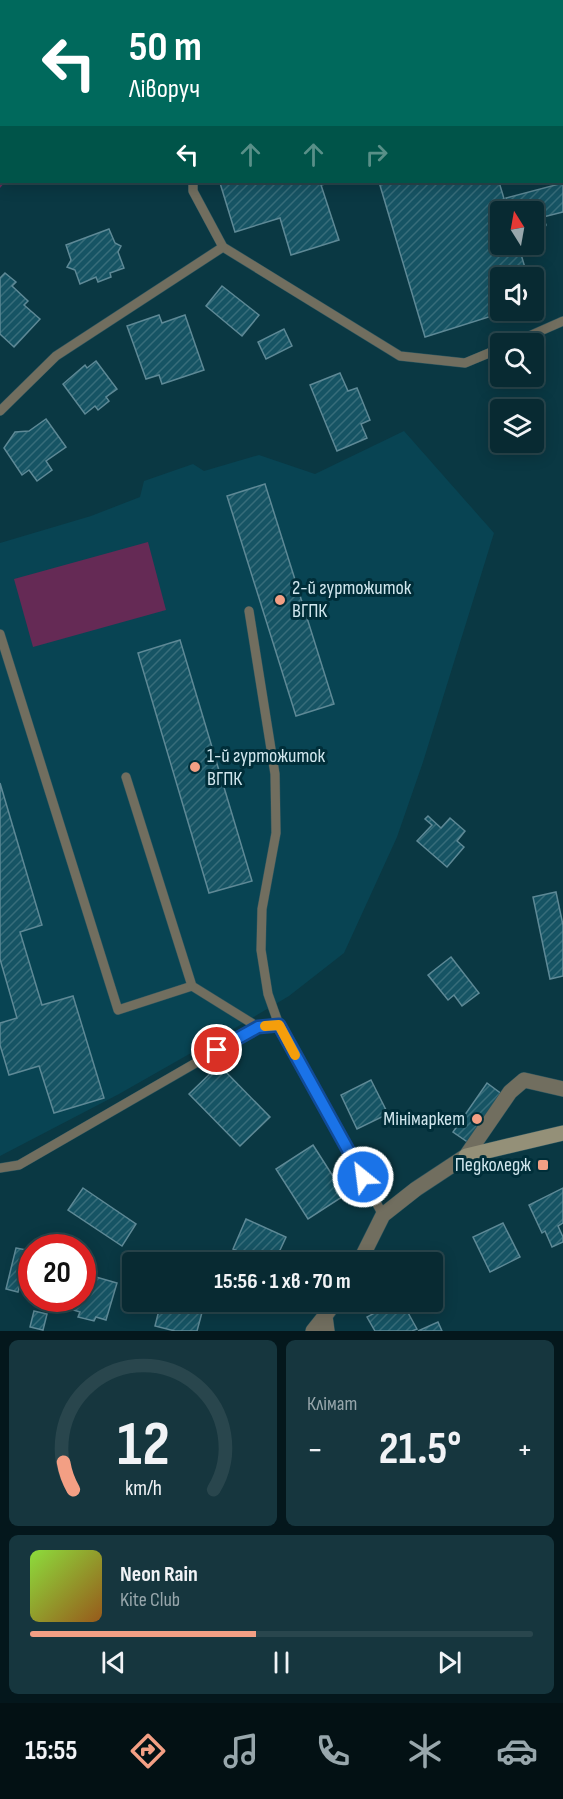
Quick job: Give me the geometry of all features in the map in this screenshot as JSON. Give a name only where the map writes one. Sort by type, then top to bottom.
[{"type":"street","points":[[466,1156],[510,1092],[524,1080],[563,1089]]},
{"type":"street","points":[[365,1252],[384,1215],[416,1189],[466,1156],[563,1133]]},
{"type":"street","points":[[313,1331],[326,1323]]},
{"type":"lane","points":[[193,183],[193,191],[223,248],[400,356],[465,363],[490,353]]},
{"type":"lane","points":[[0,411],[56,356],[223,248]]},
{"type":"lane","points":[[536,333],[563,321]]},
{"type":"lane","points":[[249,611],[274,774],[276,833],[262,909],[261,950],[268,994],[279,1025],[384,1215]]},
{"type":"lane","points":[[0,634],[118,1010],[192,986]]},
{"type":"lane","points":[[126,777],[192,986],[258,1027]]},
{"type":"lane","points":[[0,1168],[19,1165],[258,1027],[279,1025]]},
{"type":"shaded area","points":[[404,431],[494,533],[423,762],[397,837],[344,953],[289,996],[242,1024],[119,1094],[0,1156],[0,543],[91,516],[140,497],[144,481],[193,464],[204,471],[259,455],[315,474]]},
{"type":"green space","points":[[148,542],[166,610],[33,647],[14,579]]},
{"type":"building","points":[[220,183],[329,183],[321,185],[339,240],[291,255],[280,218],[235,232]]},
{"type":"building","points":[[379,183],[499,183],[505,201],[490,201],[490,255],[521,255],[525,267],[490,267],[490,317],[425,337]]},
{"type":"building","points":[[563,183],[563,212],[544,217],[544,201],[507,201],[506,198]]},
{"type":"building","points":[[109,229],[115,243],[121,246],[118,252],[124,268],[110,273],[111,277],[98,282],[96,277],[80,284],[75,270],[67,267],[71,260],[66,245]]},
{"type":"building","points":[[5,273],[16,282],[12,286],[28,301],[24,305],[40,319],[14,347],[0,334],[0,278]]},
{"type":"building","points":[[222,286],[259,315],[242,336],[206,306]]},
{"type":"building","points":[[159,315],[162,323],[185,315],[204,370],[162,384],[159,375],[146,379],[127,326]]},
{"type":"building","points":[[284,329],[292,346],[266,359],[258,342]]},
{"type":"building","points":[[96,361],[117,389],[106,397],[109,401],[98,410],[95,406],[85,414],[63,384],[85,365],[87,368]]},
{"type":"building","points":[[340,373],[348,391],[357,388],[370,420],[361,424],[367,438],[337,451],[310,385]]},
{"type":"building","points":[[46,419],[66,447],[46,461],[52,470],[37,481],[29,470],[22,475],[4,448],[15,432],[29,431]]},
{"type":"building","name":"2-й гуртожиток ВГПК","points":[[265,484],[334,704],[296,716],[227,496]]},
{"type":"building","name":"1-й гуртожиток ВГПК","points":[[180,640],[252,881],[209,893],[138,653]]},
{"type":"building","points":[[0,783],[42,925],[20,932],[42,1005],[73,996],[104,1098],[54,1113],[39,1066],[9,1075],[0,1045],[0,1023],[17,1018],[0,959]]},
{"type":"building","points":[[428,816],[441,828],[450,818],[465,831],[457,841],[464,847],[447,867],[417,841],[432,825],[425,819]]},
{"type":"building","points":[[556,892],[563,925],[563,976],[550,979],[533,897]]},
{"type":"building","points":[[451,957],[479,993],[462,1006],[454,995],[448,1000],[428,975]]},
{"type":"building","points":[[219,1065],[270,1117],[240,1146],[189,1094]]},
{"type":"building","points":[[371,1080],[388,1114],[357,1129],[341,1095]]},
{"type":"building","points":[[487,1083],[503,1095],[469,1143],[453,1132]]},
{"type":"building","points":[[313,1145],[345,1195],[308,1219],[276,1169]]},
{"type":"building","points":[[83,1188],[136,1224],[122,1246],[68,1210]]},
{"type":"building","points":[[563,1188],[563,1223],[558,1226],[563,1242],[552,1247],[545,1231],[542,1233],[529,1205]]},
{"type":"building","points":[[246,1219],[286,1237],[279,1252],[240,1252],[233,1249]]},
{"type":"building","points":[[503,1223],[520,1257],[490,1272],[473,1237]]},
{"type":"building","points":[[16,1248],[18,1248],[18,1292],[6,1289]]},
{"type":"building","points":[[96,1277],[117,1283],[106,1320],[96,1317],[94,1321],[78,1317],[80,1312],[96,1312]]},
{"type":"building","points":[[34,1312],[47,1314],[43,1330],[30,1327]]},
{"type":"building","points":[[158,1312],[202,1312],[197,1331],[175,1331],[155,1326]]},
{"type":"building","points":[[376,1312],[408,1312],[417,1329],[375,1331],[367,1317]]},
{"type":"building","points":[[438,1322],[442,1331],[418,1331]]},
{"type":"slow traffic","points":[[265,1026],[279,1025],[295,1055]]},
{"type":"place","name":"2-й гуртожиток ВГПК","points":[[280,600]]},
{"type":"place","name":"1-й гуртожиток ВГПК","points":[[195,767]]},
{"type":"place","name":"Мінімаркет","points":[[477,1119]]},
{"type":"place","name":"Педколедж","points":[[543,1165]]},
{"type":"route","points":[[217,1050],[258,1027],[279,1025],[363,1177]]}]
